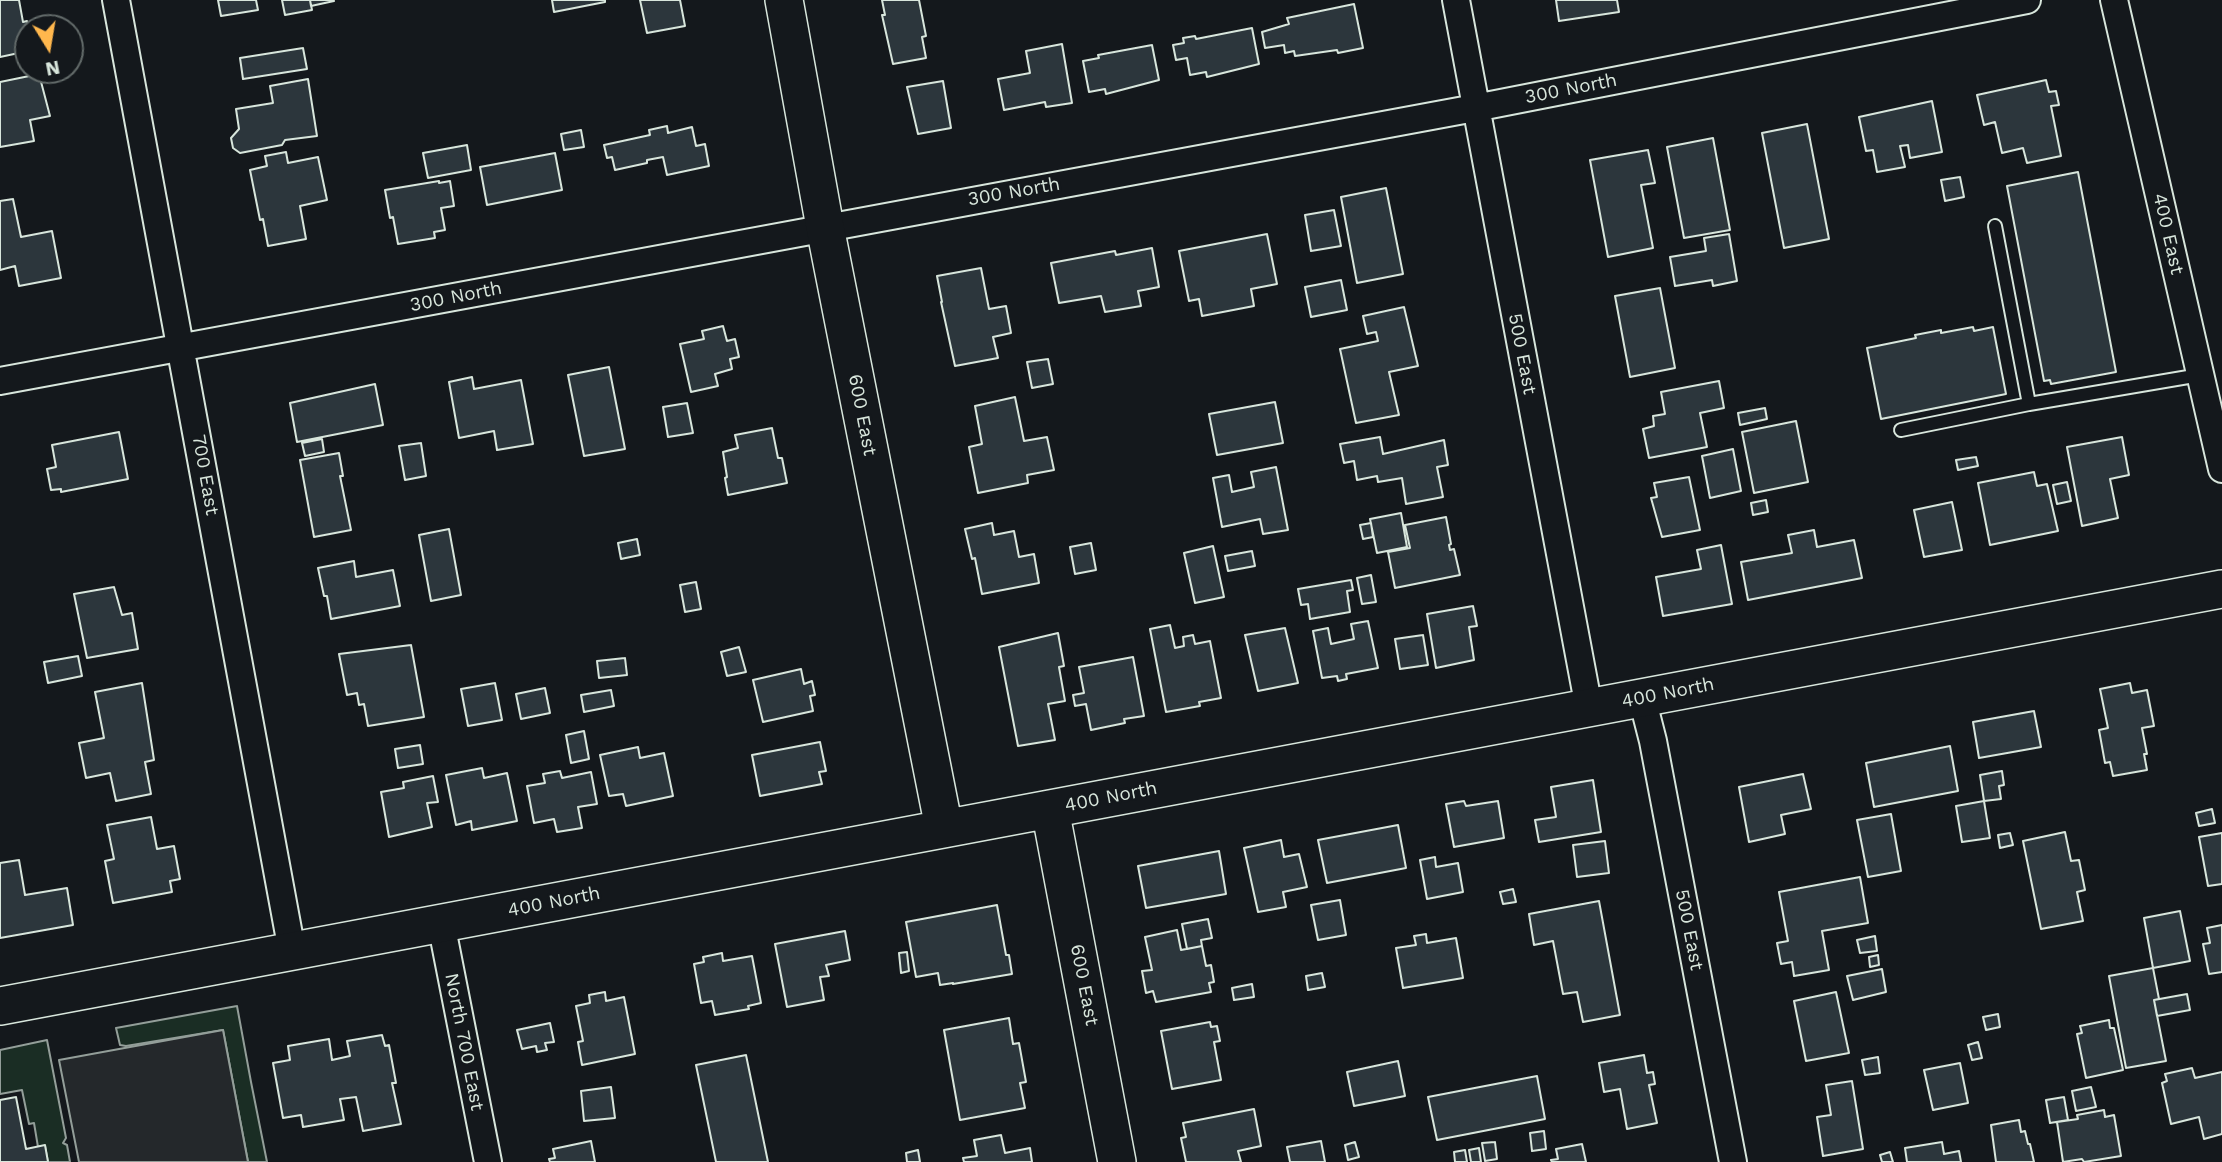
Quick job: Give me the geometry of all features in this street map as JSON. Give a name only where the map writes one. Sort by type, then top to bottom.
[{"type":"main road","name":"600 East","points":[[784,0],[825,227],[944,828]]},
{"type":"main road","name":"400 North","points":[[0,1006],[2222,589]]},
{"type":"main road","name":"600 East","points":[[1050,809],[1117,1162]]},
{"type":"street","name":"700 East","points":[[116,0],[292,951]]},
{"type":"street","name":"500 East","points":[[1456,0],[1589,708]]},
{"type":"street","name":"300 North","points":[[0,381],[1475,108],[2027,0]]},
{"type":"street","name":"400 East","points":[[2114,0],[2222,469]]},
{"type":"street","name":"500 East","points":[[1642,698],[1653,741],[1733,1162]]},
{"type":"street","name":"North 700 East","points":[[440,923],[488,1162]]},
{"type":"lane","points":[[1996,226],[2029,404]]},
{"type":"lane","points":[[1901,430],[2029,404],[2200,375]]},
{"type":"green space","points":[[237,1006],[267,1162],[248,1162],[223,1030],[126,1046],[120,1045],[116,1028]]},
{"type":"green space","points":[[47,1040],[66,1138],[63,1143],[67,1145],[70,1162],[48,1162],[45,1146],[38,1147],[34,1123],[29,1124],[22,1090],[0,1094],[0,1050]]},
{"type":"shaded area","points":[[223,1030],[248,1162],[79,1162],[59,1060]]},
{"type":"building","points":[[0,0],[19,0],[22,14],[14,14],[14,54],[0,57]]},
{"type":"building","points":[[218,0],[256,0],[258,10],[221,16]]},
{"type":"building","points":[[282,0],[310,0],[312,10],[285,15]]},
{"type":"building","points":[[310,0],[333,0],[334,1],[311,6]]},
{"type":"building","points":[[552,0],[605,0],[605,2],[554,12]]},
{"type":"building","points":[[640,0],[680,0],[685,26],[647,33]]},
{"type":"building","points":[[882,0],[919,0],[926,36],[922,37],[926,58],[893,64],[882,15],[885,15]]},
{"type":"building","points":[[1556,0],[1617,0],[1619,12],[1559,21]]},
{"type":"building","points":[[1354,4],[1363,48],[1295,56],[1294,51],[1285,53],[1284,45],[1265,48],[1262,32],[1289,24],[1287,18]]},
{"type":"building","points":[[1252,28],[1259,64],[1207,77],[1206,72],[1190,75],[1187,58],[1176,60],[1173,45],[1184,43],[1183,38],[1195,36],[1196,39]]},
{"type":"building","points":[[1062,44],[1072,103],[1046,107],[1045,102],[1004,110],[998,79],[1030,73],[1026,51]]},
{"type":"building","points":[[1152,45],[1159,80],[1106,94],[1105,89],[1089,92],[1083,61],[1099,58],[1098,55]]},
{"type":"building","points":[[303,48],[307,69],[243,79],[240,58]]},
{"type":"building","points":[[14,79],[14,84],[42,84],[50,116],[30,120],[34,141],[0,147],[0,82]]},
{"type":"building","points":[[308,79],[317,136],[285,140],[282,145],[240,153],[233,148],[231,138],[239,129],[236,109],[273,103],[270,86]]},
{"type":"building","points":[[2046,80],[2049,92],[2056,91],[2059,105],[2051,106],[2061,156],[2027,163],[2023,148],[2002,153],[1995,122],[1984,125],[1977,95]]},
{"type":"building","points":[[943,81],[951,128],[918,134],[907,87]]},
{"type":"building","points":[[1932,101],[1942,152],[1910,158],[1908,145],[1900,146],[1905,167],[1877,172],[1873,150],[1866,151],[1859,117]]},
{"type":"building","points":[[1807,124],[1829,239],[1784,248],[1762,133]]},
{"type":"building","points":[[667,126],[668,133],[692,127],[696,146],[705,144],[709,166],[667,175],[663,157],[615,170],[612,157],[607,158],[604,145],[650,135],[649,130]]},
{"type":"building","points":[[581,130],[584,147],[564,150],[561,134]]},
{"type":"building","points":[[1713,138],[1730,230],[1684,238],[1667,147]]},
{"type":"building","points":[[467,145],[471,170],[428,178],[423,153]]},
{"type":"building","points":[[1648,150],[1655,183],[1641,185],[1653,248],[1608,257],[1590,160]]},
{"type":"building","points":[[286,152],[288,163],[318,157],[327,200],[300,206],[306,239],[268,246],[250,170],[267,166],[265,156]]},
{"type":"building","points":[[555,153],[562,190],[487,205],[480,167]]},
{"type":"building","points":[[2078,172],[2116,372],[2051,384],[2050,380],[2044,381],[2007,186]]},
{"type":"building","points":[[1960,177],[1964,197],[1945,201],[1941,180]]},
{"type":"building","points":[[450,181],[454,206],[441,208],[445,230],[434,232],[435,238],[398,244],[385,190]]},
{"type":"building","points":[[1386,188],[1403,274],[1357,283],[1341,197]]},
{"type":"building","points":[[13,199],[21,237],[52,231],[61,278],[19,286],[15,266],[0,270],[0,201]]},
{"type":"building","points":[[1334,210],[1341,246],[1311,251],[1305,215]]},
{"type":"building","points":[[1267,234],[1277,284],[1251,289],[1254,306],[1202,316],[1199,299],[1189,301],[1179,251]]},
{"type":"building","points":[[1729,234],[1737,281],[1713,286],[1712,280],[1675,286],[1670,257],[1706,251],[1704,238]]},
{"type":"building","points":[[1152,248],[1159,287],[1138,291],[1141,306],[1105,312],[1101,296],[1059,303],[1051,263],[1115,251],[1116,255]]},
{"type":"building","points":[[981,268],[989,309],[1006,306],[1011,333],[993,337],[998,358],[955,366],[937,276]]},
{"type":"building","points":[[1341,280],[1347,310],[1311,317],[1305,287]]},
{"type":"building","points":[[1660,288],[1675,368],[1630,377],[1615,296]]},
{"type":"building","points":[[1404,307],[1418,366],[1389,372],[1399,415],[1356,423],[1340,349],[1378,341],[1376,332],[1367,334],[1363,316]]},
{"type":"building","points":[[723,326],[727,341],[735,339],[739,357],[730,359],[732,369],[715,374],[718,386],[691,392],[680,344],[704,339],[702,331]]},
{"type":"building","points":[[1973,327],[1974,331],[1993,327],[2006,394],[1881,419],[1867,348],[1916,338],[1915,335]]},
{"type":"building","points":[[1048,359],[1053,384],[1032,388],[1027,362]]},
{"type":"building","points":[[609,367],[625,449],[584,456],[568,375]]},
{"type":"building","points":[[472,377],[474,389],[521,380],[533,444],[497,450],[494,431],[459,438],[449,382]]},
{"type":"building","points":[[1719,381],[1724,408],[1700,413],[1707,447],[1649,458],[1643,429],[1654,426],[1653,416],[1665,414],[1661,392]]},
{"type":"building","points":[[375,384],[383,425],[297,442],[290,403]]},
{"type":"building","points":[[1015,397],[1024,441],[1047,437],[1054,470],[1027,475],[1028,483],[978,493],[969,447],[982,444],[975,406]]},
{"type":"building","points":[[1275,402],[1283,443],[1217,455],[1209,414]]},
{"type":"building","points":[[687,403],[693,433],[668,437],[663,407]]},
{"type":"building","points":[[1765,408],[1767,419],[1740,425],[1738,413]]},
{"type":"building","points":[[1796,421],[1808,482],[1754,493],[1742,432]]},
{"type":"building","points":[[772,428],[778,458],[782,458],[787,483],[728,495],[723,452],[738,448],[735,435]]},
{"type":"building","points":[[119,432],[128,479],[61,492],[61,489],[51,490],[47,469],[56,467],[52,445]]},
{"type":"building","points":[[1380,437],[1383,454],[1444,440],[1448,465],[1437,467],[1443,497],[1406,504],[1402,478],[1378,482],[1377,476],[1357,480],[1354,461],[1344,463],[1340,444]]},
{"type":"building","points":[[2122,437],[2129,475],[2110,479],[2118,518],[2082,526],[2067,447]]},
{"type":"building","points":[[322,439],[324,452],[305,456],[302,443]]},
{"type":"building","points":[[421,443],[426,476],[405,480],[399,446]]},
{"type":"building","points":[[1733,449],[1741,491],[1710,498],[1702,456]]},
{"type":"building","points":[[339,453],[343,476],[340,476],[351,530],[314,537],[300,460]]},
{"type":"building","points":[[1976,457],[1978,466],[1958,470],[1956,460]]},
{"type":"building","points":[[1276,467],[1288,530],[1263,534],[1260,519],[1222,527],[1213,478],[1229,475],[1232,492],[1254,487],[1251,472]]},
{"type":"building","points":[[2034,472],[2037,486],[2047,484],[2058,531],[1990,545],[1978,483]]},
{"type":"building","points":[[1689,477],[1700,530],[1662,537],[1651,498],[1657,497],[1654,483]]},
{"type":"building","points":[[2067,482],[2071,501],[2057,504],[2053,485]]},
{"type":"building","points":[[1766,500],[1768,512],[1753,515],[1751,503]]},
{"type":"building","points":[[1952,502],[1962,550],[1924,557],[1914,510]]},
{"type":"building","points":[[1401,513],[1407,547],[1377,553],[1370,519]]},
{"type":"building","points":[[1446,517],[1450,550],[1454,549],[1460,575],[1395,588],[1388,552],[1410,548],[1405,525]]},
{"type":"building","points":[[992,523],[994,535],[1014,531],[1019,557],[1034,554],[1039,583],[982,594],[975,558],[972,559],[965,529]]},
{"type":"building","points":[[1371,523],[1373,537],[1363,539],[1360,525]]},
{"type":"building","points":[[449,529],[461,595],[431,601],[419,535]]},
{"type":"building","points":[[1814,530],[1817,547],[1854,540],[1862,578],[1748,600],[1741,562],[1792,553],[1788,535]]},
{"type":"building","points":[[637,539],[640,555],[621,559],[618,543]]},
{"type":"building","points":[[1091,543],[1096,570],[1075,574],[1070,547]]},
{"type":"building","points":[[1721,545],[1732,604],[1663,616],[1656,577],[1701,569],[1697,550]]},
{"type":"building","points":[[1213,546],[1224,597],[1195,603],[1184,553]]},
{"type":"building","points":[[1252,551],[1255,566],[1228,571],[1225,556]]},
{"type":"building","points":[[354,561],[356,577],[393,570],[400,606],[331,619],[318,568]]},
{"type":"building","points":[[1371,575],[1376,602],[1362,604],[1357,578]]},
{"type":"building","points":[[1351,580],[1353,590],[1347,591],[1350,612],[1310,619],[1308,604],[1301,605],[1298,589]]},
{"type":"building","points":[[696,582],[701,609],[685,612],[680,585]]},
{"type":"building","points":[[114,587],[122,615],[132,613],[138,649],[87,658],[74,594]]},
{"type":"building","points":[[1473,606],[1477,626],[1469,627],[1474,660],[1436,668],[1427,614]]},
{"type":"building","points":[[1368,621],[1378,668],[1346,674],[1347,679],[1338,681],[1337,676],[1322,678],[1313,631],[1328,628],[1331,644],[1354,639],[1351,624]]},
{"type":"building","points":[[1170,625],[1175,648],[1184,646],[1183,637],[1193,635],[1195,644],[1210,641],[1221,698],[1199,702],[1200,706],[1166,712],[1150,629]]},
{"type":"building","points":[[1285,628],[1298,683],[1258,691],[1245,635]]},
{"type":"building","points":[[1058,633],[1064,666],[1059,667],[1065,701],[1048,704],[1055,740],[1018,746],[999,647]]},
{"type":"building","points":[[1423,635],[1428,665],[1400,669],[1395,639]]},
{"type":"building","points":[[411,645],[424,717],[368,726],[364,704],[359,705],[357,693],[347,695],[339,654]]},
{"type":"building","points":[[739,647],[746,672],[727,676],[721,652]]},
{"type":"building","points":[[78,656],[82,676],[48,683],[44,662]]},
{"type":"building","points":[[1133,657],[1144,716],[1124,719],[1125,723],[1091,730],[1086,704],[1075,706],[1073,695],[1084,693],[1079,667]]},
{"type":"building","points":[[625,658],[627,675],[599,678],[597,661]]},
{"type":"building","points":[[801,669],[804,684],[812,681],[815,695],[810,696],[813,711],[763,722],[753,680]]},
{"type":"building","points":[[142,683],[154,760],[145,762],[151,794],[116,801],[110,773],[86,778],[79,743],[104,738],[95,692]]},
{"type":"building","points":[[495,683],[502,720],[468,726],[461,689]]},
{"type":"building","points":[[2130,683],[2132,693],[2147,690],[2154,726],[2142,728],[2147,770],[2113,776],[2110,762],[2105,763],[2099,730],[2108,728],[2100,689]]},
{"type":"building","points":[[545,688],[550,713],[521,719],[516,694]]},
{"type":"building","points":[[611,690],[614,706],[584,712],[581,695]]},
{"type":"building","points":[[2034,711],[2041,747],[1979,758],[1973,722]]},
{"type":"building","points":[[584,731],[589,759],[571,763],[566,735]]},
{"type":"building","points":[[820,742],[826,771],[819,772],[822,784],[760,796],[752,755]]},
{"type":"building","points":[[420,745],[423,764],[398,768],[395,749]]},
{"type":"building","points":[[1950,746],[1958,791],[1874,807],[1866,763]]},
{"type":"building","points":[[638,747],[640,758],[664,753],[673,796],[626,806],[623,794],[609,796],[600,755]]},
{"type":"building","points":[[482,768],[484,778],[507,773],[517,821],[472,830],[471,821],[456,825],[446,775]]},
{"type":"building","points":[[560,771],[562,778],[591,772],[597,804],[578,807],[582,828],[557,832],[554,819],[534,823],[527,786],[545,783],[543,774]]},
{"type":"building","points":[[2002,771],[2004,785],[1999,786],[2001,799],[1984,801],[1980,775]]},
{"type":"building","points":[[1803,774],[1811,809],[1781,815],[1785,834],[1749,842],[1739,787]]},
{"type":"building","points":[[433,776],[438,802],[427,803],[432,827],[389,837],[381,792],[404,788],[403,782]]},
{"type":"building","points":[[1593,780],[1601,832],[1539,842],[1535,820],[1556,817],[1551,787]]},
{"type":"building","points":[[1464,801],[1466,806],[1498,801],[1504,838],[1454,847],[1446,804]]},
{"type":"building","points":[[1984,801],[1990,838],[1962,842],[1956,806]]},
{"type":"building","points":[[2212,809],[2215,823],[2199,826],[2196,813]]},
{"type":"building","points":[[1891,814],[1901,871],[1868,877],[1857,820]]},
{"type":"building","points":[[151,817],[157,849],[174,846],[180,879],[170,881],[172,892],[113,903],[105,861],[114,859],[107,825]]},
{"type":"building","points":[[1398,825],[1406,868],[1327,883],[1318,840]]},
{"type":"building","points":[[2065,832],[2071,861],[2079,860],[2085,890],[2077,892],[2083,921],[2041,929],[2023,841]]},
{"type":"building","points":[[2010,833],[2013,845],[2000,848],[1998,835]]},
{"type":"building","points":[[2222,833],[2222,884],[2208,886],[2199,837]]},
{"type":"building","points":[[1281,840],[1284,857],[1299,854],[1307,887],[1283,892],[1286,907],[1258,912],[1244,848]]},
{"type":"building","points":[[1605,841],[1609,873],[1577,877],[1573,845]]},
{"type":"building","points":[[1219,851],[1226,894],[1146,908],[1138,866]]},
{"type":"building","points":[[1435,857],[1436,867],[1458,863],[1463,892],[1427,899],[1420,860]]},
{"type":"building","points":[[19,860],[25,895],[67,888],[73,925],[0,938],[0,863]]},
{"type":"building","points":[[1860,877],[1868,923],[1822,931],[1829,970],[1794,976],[1792,962],[1781,964],[1777,943],[1788,941],[1779,892]]},
{"type":"building","points":[[1513,889],[1516,902],[1503,904],[1500,892]]},
{"type":"building","points":[[1340,900],[1346,935],[1318,940],[1311,905]]},
{"type":"building","points":[[1599,901],[1620,1015],[1583,1022],[1577,992],[1563,994],[1553,941],[1534,945],[1529,914]]},
{"type":"building","points":[[997,905],[1012,974],[940,985],[938,973],[916,977],[906,922]]},
{"type":"building","points":[[2180,911],[2190,961],[2153,968],[2144,918]]},
{"type":"building","points":[[1208,919],[1212,938],[1201,940],[1202,946],[1187,949],[1182,924]]},
{"type":"building","points":[[2222,925],[2222,972],[2209,974],[2203,944],[2210,943],[2207,928]]},
{"type":"building","points":[[1177,930],[1181,950],[1202,946],[1206,966],[1211,965],[1214,982],[1209,983],[1211,992],[1156,1002],[1153,991],[1146,993],[1142,971],[1152,970],[1145,937]]},
{"type":"building","points":[[845,931],[850,960],[826,965],[829,976],[820,977],[824,1000],[787,1007],[775,944]]},
{"type":"building","points":[[1426,934],[1427,943],[1456,938],[1463,978],[1403,988],[1396,948],[1416,945],[1414,936]]},
{"type":"building","points":[[1875,936],[1877,951],[1860,953],[1857,940]]},
{"type":"building","points":[[907,952],[909,971],[901,973],[899,953]]},
{"type":"building","points":[[722,953],[723,961],[752,956],[761,1003],[748,1006],[749,1009],[715,1015],[712,1001],[701,1003],[694,964],[704,962],[703,957]]},
{"type":"building","points":[[1878,955],[1879,965],[1870,967],[1869,957]]},
{"type":"building","points":[[2153,968],[2159,999],[2154,1000],[2166,1061],[2126,1068],[2109,976]]},
{"type":"building","points":[[1882,969],[1886,992],[1853,1000],[1847,976]]},
{"type":"building","points":[[1322,973],[1325,987],[1308,990],[1306,976]]},
{"type":"building","points":[[1252,984],[1254,997],[1234,1000],[1232,988]]},
{"type":"building","points":[[605,992],[606,1001],[624,997],[635,1054],[582,1065],[578,1042],[583,1041],[576,1006],[590,1003],[589,995]]},
{"type":"building","points":[[1836,992],[1849,1053],[1806,1061],[1794,1001]]},
{"type":"building","points":[[2187,994],[2190,1010],[2157,1016],[2154,1000]]},
{"type":"building","points":[[1998,1014],[2000,1027],[1986,1030],[1983,1017]]},
{"type":"building","points":[[1009,1018],[1013,1044],[1019,1043],[1026,1082],[1020,1083],[1025,1108],[960,1120],[944,1030]]},
{"type":"building","points":[[2109,1020],[2110,1028],[2114,1028],[2123,1070],[2086,1078],[2077,1034],[2082,1033],[2080,1026]]},
{"type":"building","points":[[1210,1022],[1211,1027],[1217,1026],[1220,1041],[1214,1042],[1221,1080],[1172,1089],[1161,1031]]},
{"type":"building","points":[[550,1023],[554,1042],[545,1043],[547,1050],[537,1052],[536,1046],[522,1049],[517,1030]]},
{"type":"building","points":[[382,1035],[385,1046],[389,1045],[396,1083],[392,1083],[401,1124],[363,1131],[356,1097],[340,1099],[344,1120],[303,1127],[301,1115],[283,1118],[273,1063],[290,1060],[288,1046],[329,1039],[332,1060],[350,1056],[347,1041]]},
{"type":"building","points":[[1978,1042],[1982,1058],[1972,1060],[1968,1045]]},
{"type":"building","points":[[746,1055],[768,1162],[716,1162],[696,1065]]},
{"type":"building","points":[[1644,1055],[1647,1073],[1653,1072],[1655,1084],[1649,1085],[1657,1123],[1627,1129],[1620,1089],[1604,1092],[1599,1063]]},
{"type":"building","points":[[1878,1057],[1880,1073],[1865,1075],[1862,1060]]},
{"type":"building","points":[[1398,1061],[1405,1096],[1354,1106],[1347,1072]]},
{"type":"building","points":[[1960,1063],[1968,1103],[1933,1110],[1924,1070]]},
{"type":"building","points":[[2192,1068],[2195,1078],[2222,1072],[2222,1134],[2204,1139],[2199,1117],[2171,1124],[2162,1083],[2167,1081],[2165,1074]]},
{"type":"building","points":[[1537,1076],[1545,1119],[1437,1140],[1428,1097]]},
{"type":"building","points":[[1852,1081],[1863,1149],[1823,1156],[1817,1117],[1831,1115],[1826,1085]]},
{"type":"building","points":[[611,1087],[615,1118],[584,1121],[581,1091]]},
{"type":"building","points":[[2091,1087],[2096,1107],[2076,1111],[2072,1091]]},
{"type":"building","points":[[16,1097],[26,1149],[45,1145],[48,1162],[0,1162],[0,1100]]},
{"type":"building","points":[[2064,1097],[2068,1120],[2050,1123],[2046,1100]]},
{"type":"building","points":[[1254,1109],[1261,1146],[1238,1151],[1241,1162],[1186,1162],[1181,1138],[1186,1137],[1183,1123]]},
{"type":"building","points":[[2104,1110],[2105,1117],[2114,1115],[2121,1156],[2084,1162],[2082,1159],[2063,1162],[2057,1122],[2078,1119],[2077,1115]]},
{"type":"building","points":[[2019,1120],[2021,1132],[2025,1131],[2030,1144],[2034,1162],[1996,1162],[1991,1125]]},
{"type":"building","points":[[1544,1131],[1546,1149],[1532,1151],[1530,1133]]},
{"type":"building","points":[[1001,1135],[1005,1153],[1030,1148],[1032,1162],[964,1162],[963,1158],[977,1156],[974,1140]]},
{"type":"building","points":[[591,1141],[595,1162],[550,1162],[549,1159],[555,1158],[553,1149]]},
{"type":"building","points":[[1321,1141],[1325,1162],[1290,1162],[1287,1147]]},
{"type":"building","points":[[1355,1142],[1359,1157],[1348,1160],[1345,1145]]},
{"type":"building","points":[[1495,1142],[1497,1159],[1485,1161],[1482,1143]]},
{"type":"building","points":[[1942,1142],[1944,1154],[1959,1151],[1961,1162],[1907,1162],[1905,1148]]},
{"type":"building","points":[[1582,1144],[1586,1162],[1552,1162],[1551,1160],[1558,1159],[1556,1149]]},
{"type":"building","points":[[1479,1148],[1481,1162],[1471,1162],[1469,1150]]},
{"type":"building","points":[[918,1150],[920,1162],[907,1162],[906,1153]]},
{"type":"building","points":[[1465,1150],[1467,1162],[1455,1162],[1454,1152]]},
{"type":"building","points":[[1890,1152],[1893,1162],[1882,1162],[1880,1155]]}]
